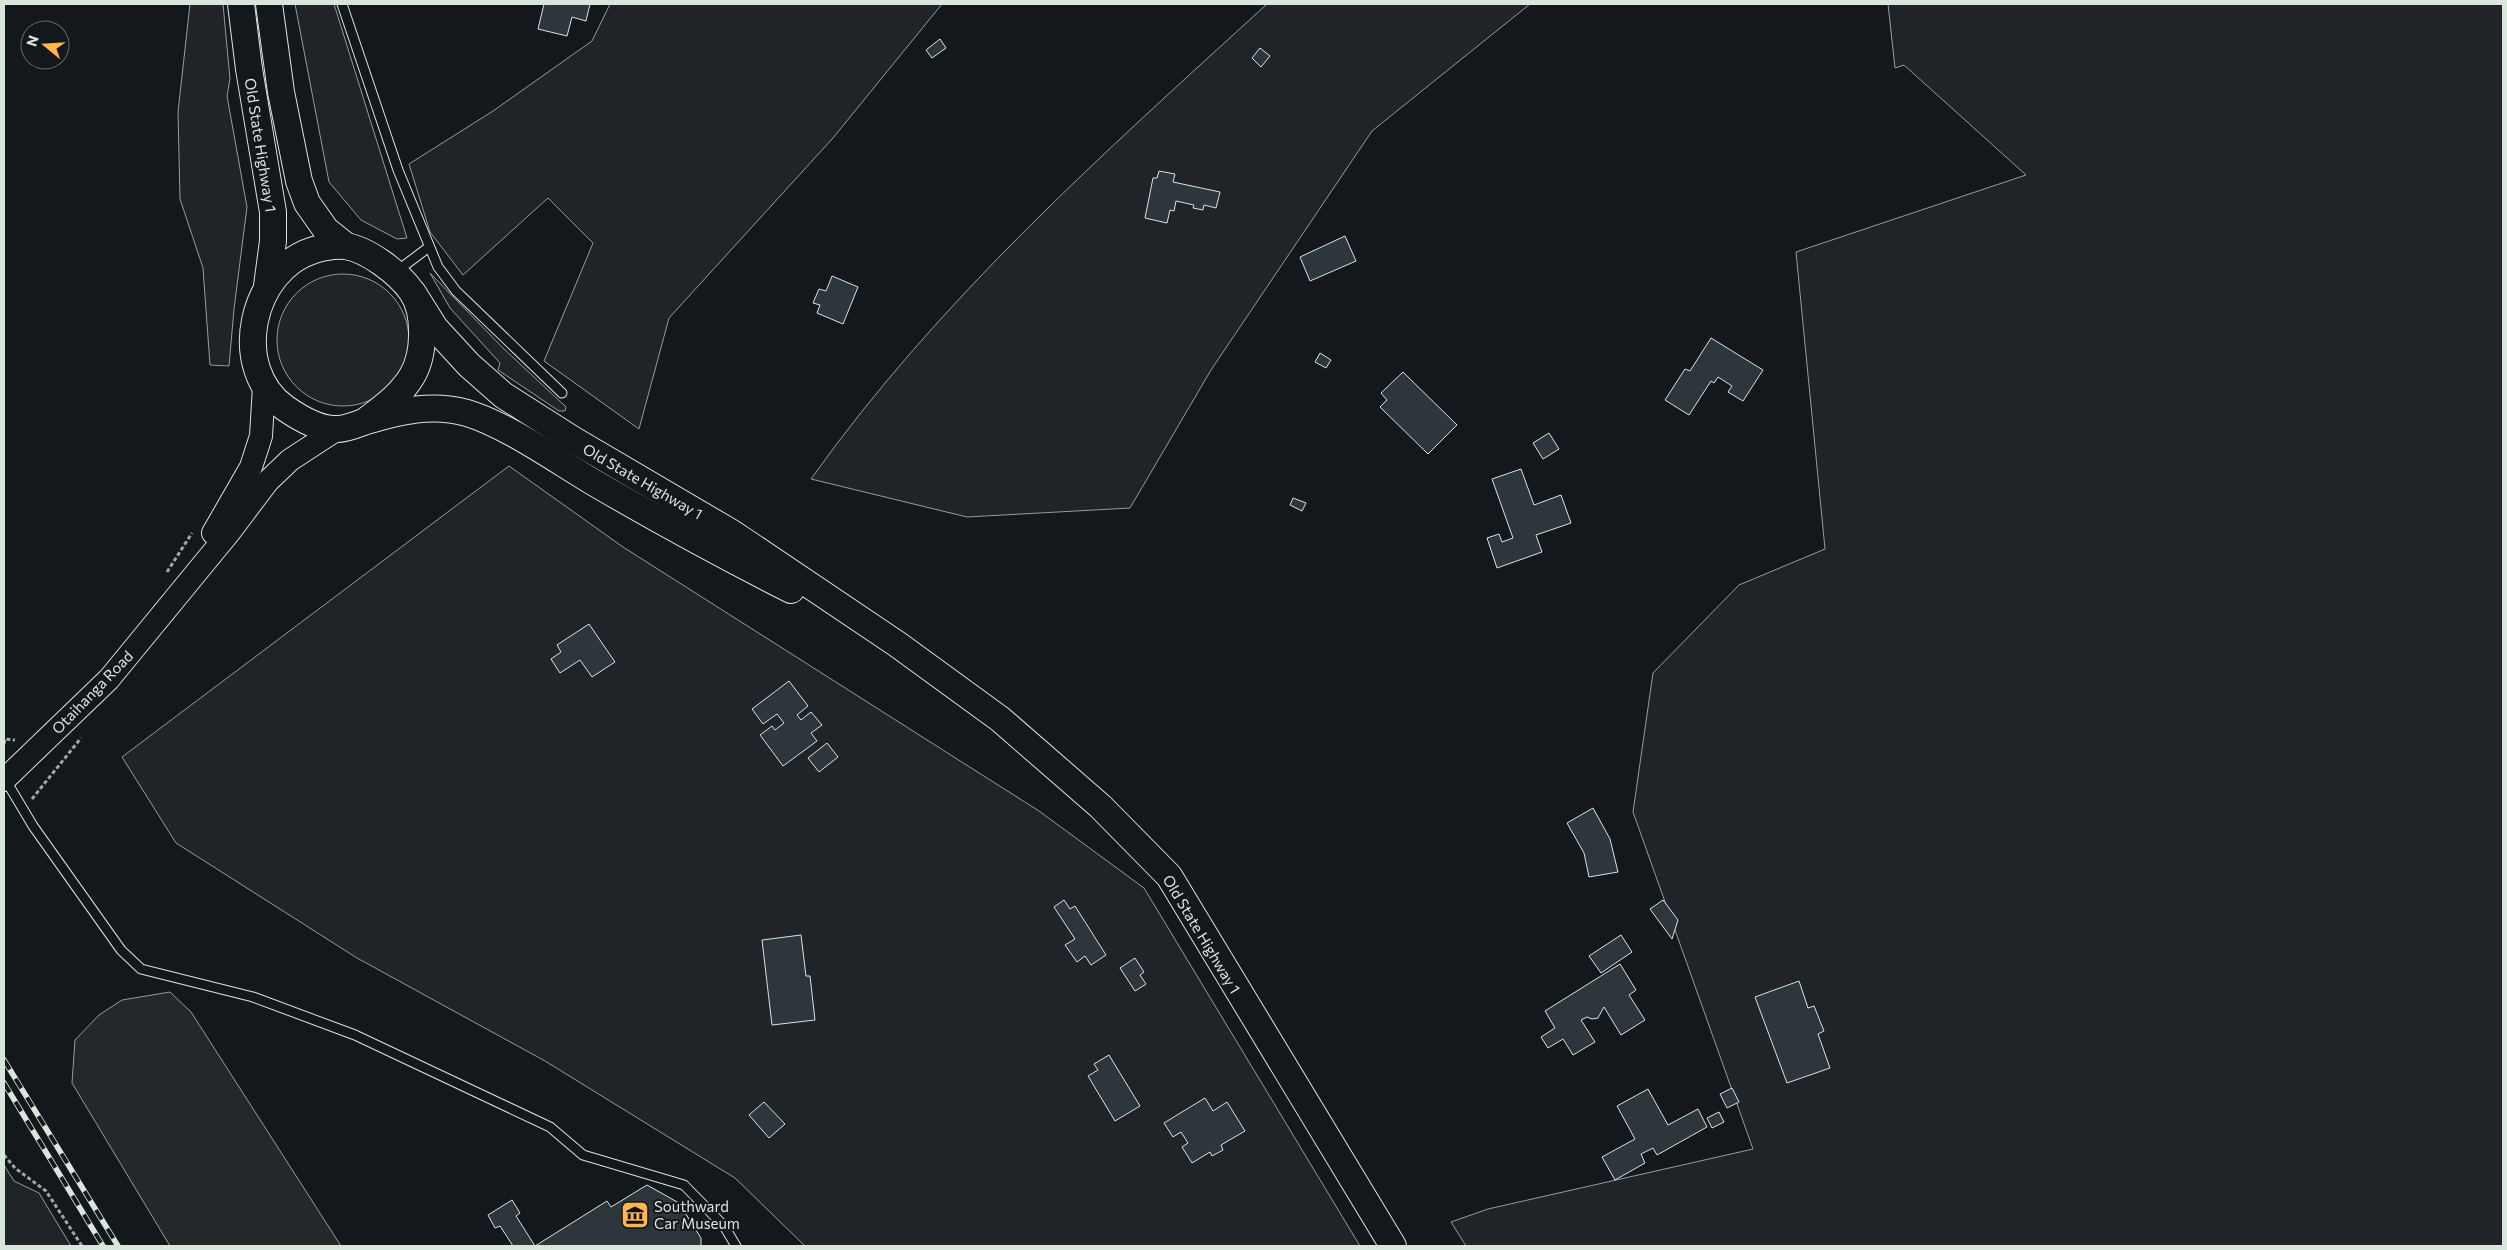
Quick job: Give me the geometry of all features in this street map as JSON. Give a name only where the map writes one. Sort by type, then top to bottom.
[{"type":"main road","name":"Old State Highway 1","points":[[242,4],[249,69],[273,212],[273,241],[267,286]]},
{"type":"main road","name":"Old State Highway 1","points":[[269,4],[282,92],[299,181],[307,203],[326,230],[346,246]]},
{"type":"main road","points":[[346,246],[373,258],[395,273],[413,294],[420,317],[421,346],[413,374],[396,398],[364,422],[336,430],[309,422],[283,406],[264,386],[254,362],[253,334],[258,308],[267,286],[285,265],[311,251],[346,246]]},
{"type":"main road","name":"Old State Highway 1","points":[[413,294],[435,328],[469,365],[503,395],[572,439],[732,533],[897,644],[1000,719],[1100,806],[1169,876],[1393,1246]]},
{"type":"main road","name":"Old State Highway 1","points":[[364,422],[398,412],[433,407],[467,413],[505,430],[683,534],[897,644]]},
{"type":"street","name":"Otaihanga Road","points":[[175,599],[251,467],[261,436],[264,386]]},
{"type":"street","name":"Otaihanga Road","points":[[4,780],[109,679],[228,534],[268,480],[290,460],[336,430]]},
{"type":"lane","points":[[342,4],[398,170],[438,267],[456,291],[562,393]]},
{"type":"lane","points":[[395,273],[429,247]]},
{"type":"lane","points":[[4,780],[33,826],[120,950],[141,969],[253,997],[355,1034],[550,1127],[583,1155],[684,1185],[724,1226],[736,1246]]},
{"type":"path","points":[[163,578],[196,526]]},
{"type":"path","points":[[34,798],[84,734]]},
{"type":"path","points":[[4,744],[5,740],[21,738]]},
{"type":"path","points":[[4,1155],[15,1168],[46,1191],[82,1246]]},
{"type":"shaded area","points":[[190,4],[223,4],[230,79],[227,96],[247,207],[229,366],[210,365],[203,268],[180,199],[178,112]]},
{"type":"shaded area","points":[[295,4],[334,4],[407,238],[397,239],[361,220],[329,182]]},
{"type":"shaded area","points":[[610,4],[942,4],[833,138],[669,318],[639,429],[544,361],[593,243],[548,198],[463,275],[430,232],[409,164],[493,111],[592,41]]},
{"type":"shaded area","points":[[1267,4],[1530,4],[1372,131],[1211,370],[1130,508],[967,517],[811,479],[861,413],[913,350],[969,289],[1085,172]]},
{"type":"shaded area","points":[[1888,4],[2503,4],[2503,1246],[1466,1246],[1451,1222],[1488,1209],[1753,1149],[1633,812],[1653,673],[1739,585],[1825,549],[1796,252],[2026,175],[1904,65],[1895,68]]},
{"type":"shaded area","points":[[430,273],[503,348],[566,407],[565,411],[559,411],[498,370],[500,363],[450,308]]},
{"type":"shaded area","points":[[343,274],[356,275],[368,279],[390,293],[404,315],[408,327],[408,353],[404,365],[390,387],[368,401],[356,405],[343,406],[330,405],[318,401],[296,387],[282,365],[278,353],[277,340],[278,327],[282,315],[296,293],[318,279],[330,275]]},
{"type":"shaded area","points":[[509,466],[623,547],[1039,811],[1144,888],[1360,1246],[805,1246],[735,1178],[545,1061],[357,958],[176,843],[122,757]]},
{"type":"shaded area","points":[[170,992],[191,1012],[341,1246],[170,1246],[72,1083],[75,1040],[99,1015],[122,1000]]},
{"type":"shaded area","points":[[4,1165],[14,1181],[39,1193],[71,1246],[4,1246]]},
{"type":"building","points":[[544,4],[590,4],[586,21],[572,17],[567,36],[538,29]]},
{"type":"building","points":[[940,39],[946,48],[932,58],[926,50]]},
{"type":"building","points":[[1260,48],[1270,56],[1261,67],[1252,58]]},
{"type":"building","points":[[1159,171],[1175,174],[1173,182],[1220,192],[1216,208],[1204,205],[1203,210],[1193,208],[1194,205],[1176,201],[1174,211],[1170,210],[1167,223],[1145,218],[1153,178],[1157,178]]},
{"type":"building","points":[[1345,236],[1356,261],[1310,281],[1300,257]]},
{"type":"building","points":[[832,276],[858,287],[843,324],[817,313],[820,305],[813,303],[819,289],[826,291]]},
{"type":"building","points":[[1711,338],[1763,370],[1743,401],[1728,392],[1732,386],[1718,377],[1714,383],[1711,381],[1689,415],[1665,400],[1685,369],[1690,371]]},
{"type":"building","points":[[1320,353],[1331,360],[1326,368],[1315,362]]},
{"type":"building","points":[[1403,372],[1457,425],[1428,454],[1380,407],[1387,400],[1381,393]]},
{"type":"building","points":[[1549,433],[1559,449],[1543,459],[1533,443]]},
{"type":"building","points":[[1521,469],[1534,505],[1561,495],[1571,523],[1536,535],[1542,552],[1497,568],[1487,538],[1499,534],[1502,542],[1513,538],[1492,479]]},
{"type":"building","points":[[1293,498],[1306,503],[1302,511],[1290,505]]},
{"type":"building","points":[[589,624],[615,662],[592,677],[580,660],[560,673],[551,659],[561,652],[557,645]]},
{"type":"building","points":[[789,681],[808,706],[797,715],[801,720],[811,712],[822,725],[811,733],[817,741],[783,766],[760,735],[772,726],[775,730],[784,723],[777,714],[763,724],[752,709]]},
{"type":"building","points":[[827,743],[838,757],[819,772],[808,758]]},
{"type":"building","points":[[1593,808],[1610,839],[1618,872],[1589,877],[1584,853],[1567,823]]},
{"type":"building","points":[[1064,900],[1070,909],[1075,906],[1106,955],[1091,965],[1085,956],[1077,962],[1065,945],[1075,939],[1054,907]]},
{"type":"building","points":[[1663,900],[1678,920],[1672,939],[1650,909]]},
{"type":"building","points":[[801,935],[806,976],[810,976],[815,1020],[772,1025],[762,940]]},
{"type":"building","points":[[1621,935],[1632,952],[1601,973],[1589,956]]},
{"type":"building","points":[[1135,958],[1144,972],[1140,975],[1146,984],[1135,991],[1120,968]]},
{"type":"building","points":[[1620,964],[1636,990],[1629,995],[1645,1020],[1621,1035],[1604,1007],[1598,1018],[1592,1019],[1587,1017],[1581,1020],[1595,1042],[1573,1055],[1563,1039],[1548,1048],[1541,1037],[1555,1028],[1545,1011]]},
{"type":"building","points":[[1799,981],[1808,1008],[1814,1006],[1824,1031],[1818,1034],[1830,1068],[1787,1083],[1755,997]]},
{"type":"building","points":[[1109,1055],[1140,1106],[1115,1121],[1088,1076],[1098,1070],[1094,1064]]},
{"type":"building","points":[[1732,1088],[1739,1102],[1727,1108],[1720,1094]]},
{"type":"building","points":[[1648,1089],[1668,1125],[1698,1109],[1707,1127],[1657,1155],[1653,1148],[1641,1154],[1645,1163],[1615,1180],[1602,1157],[1635,1139],[1617,1106]]},
{"type":"building","points":[[1205,1098],[1213,1111],[1227,1102],[1245,1131],[1221,1145],[1223,1150],[1212,1156],[1210,1152],[1192,1163],[1182,1147],[1188,1143],[1181,1132],[1173,1137],[1164,1123]]},
{"type":"building","points":[[764,1102],[785,1124],[769,1138],[749,1115]]},
{"type":"building","points":[[1719,1112],[1724,1122],[1712,1128],[1707,1118]]},
{"type":"building","name":"Southward Car Museum","points":[[647,1185],[679,1203],[701,1238],[701,1246],[535,1246],[607,1201],[611,1207]]},
{"type":"building","points":[[512,1200],[520,1213],[516,1216],[535,1246],[513,1246],[500,1226],[495,1228],[488,1215]]},
{"type":"railway","points":[[4,1060],[118,1246]]},
{"type":"railway","points":[[4,1083],[103,1246]]},
{"type":"place","name":"Southward Car Museum","points":[[635,1215]]}]
